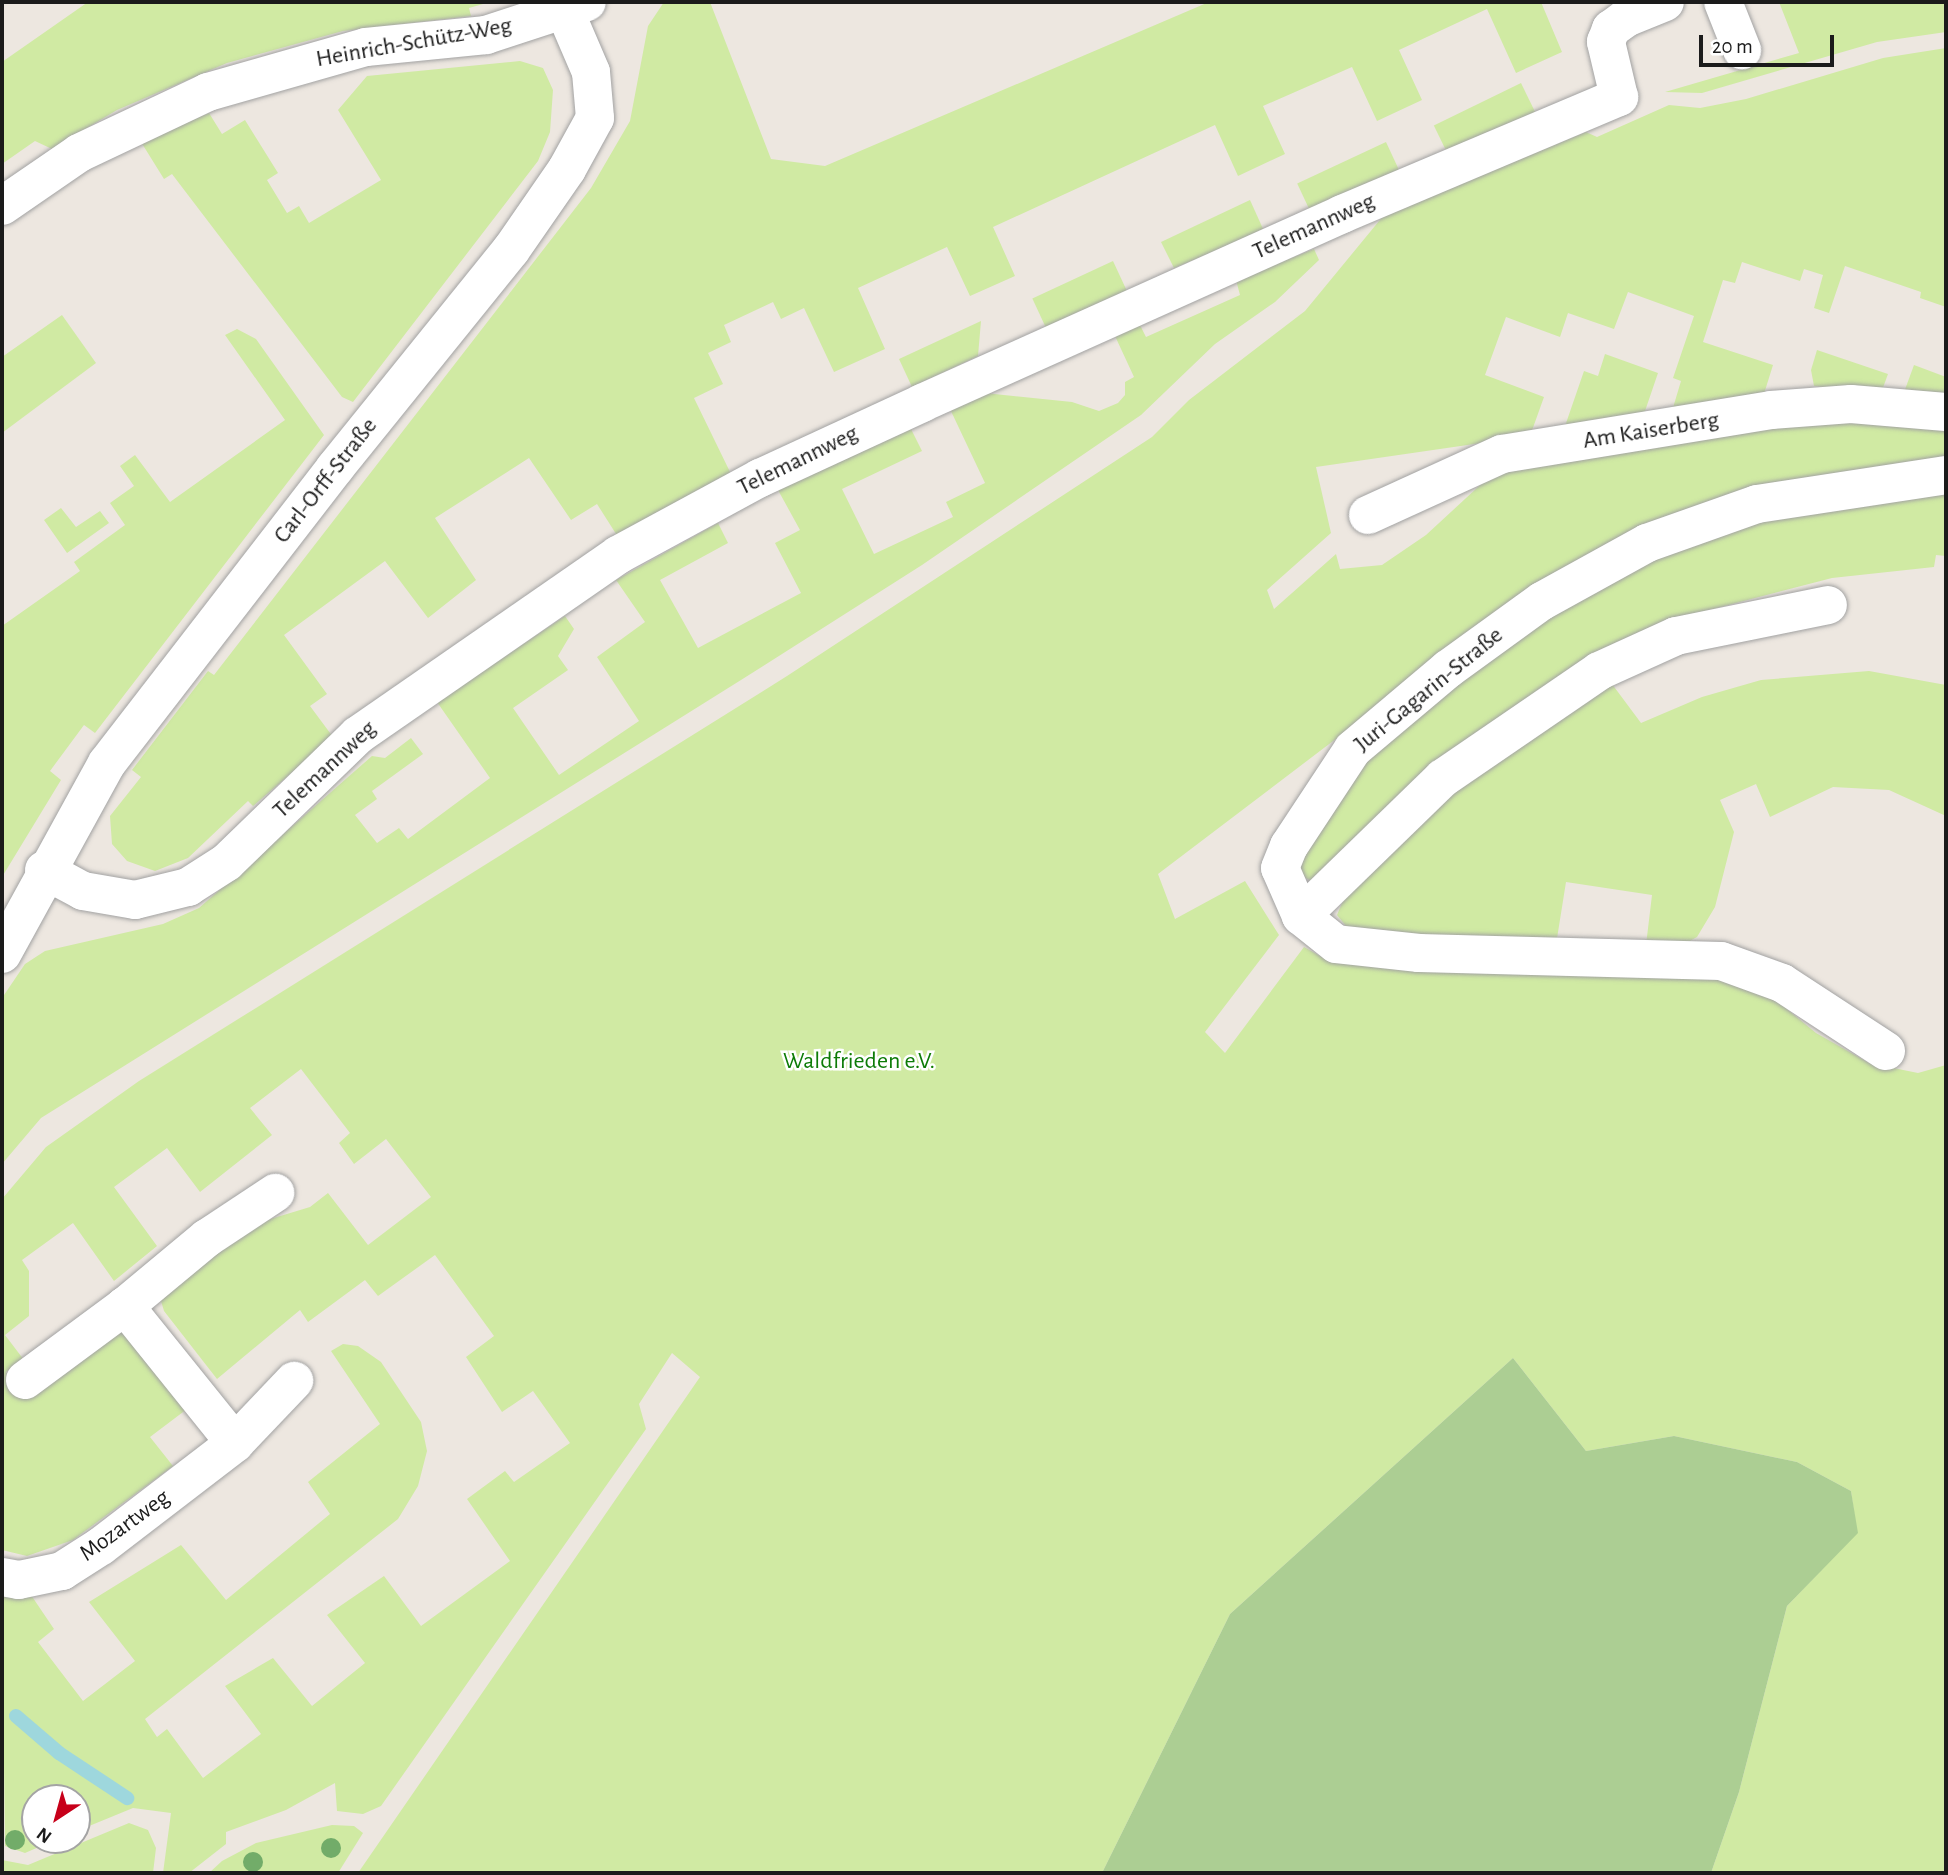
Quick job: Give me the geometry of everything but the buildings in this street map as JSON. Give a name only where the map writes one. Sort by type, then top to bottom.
[{"type":"street","name":"Telemannweg","points":[[44,870],[83,891],[135,900],[188,887],[228,862],[358,735],[630,548],[760,478],[1122,311],[1619,97],[1606,42],[1611,29],[1665,2]]},
{"type":"street","points":[[1723,2],[1742,50]]},
{"type":"street","name":"Heinrich-Schütz-Weg","points":[[2,206],[79,153],[208,92],[264,72],[366,47],[486,35],[571,5]]},
{"type":"street","name":"Carl-Orff-Straße","points":[[2,954],[44,870],[107,763],[335,468],[511,250],[567,169],[595,118],[591,72],[571,5]]},
{"type":"street","name":"Am Kaiserberg","points":[[1368,515],[1502,454],[1771,410],[1851,404],[1946,412]]},
{"type":"street","name":"Juri-Gagarin-Straße","points":[[1886,1051],[1782,983],[1721,961],[1419,953],[1336,944],[1301,916],[1280,868],[1289,846],[1353,749],[1448,669],[1542,601],[1647,542],[1757,504],[1946,475]]},
{"type":"street","points":[[1301,916],[1443,778],[1600,671],[1676,636],[1828,605]]},
{"type":"street","points":[[25,1380],[125,1306],[207,1238],[275,1193]]},
{"type":"street","points":[[125,1306],[235,1443]]},
{"type":"street","name":"Mozartweg","points":[[2,1577],[19,1580],[62,1571],[235,1443],[293,1381]]},
{"type":"green space","points":[[88,2],[490,2],[469,8],[471,16],[343,31],[227,63],[117,110],[52,149],[35,141],[2,164],[2,62]]},
{"type":"green space","points":[[664,2],[710,2],[771,159],[825,166],[1209,2],[1541,2],[1562,52],[1516,73],[1487,9],[1399,50],[1422,100],[1377,121],[1352,67],[1263,106],[1285,154],[1238,176],[1215,125],[993,227],[1015,276],[970,296],[947,247],[858,288],[885,349],[834,372],[804,308],[781,319],[773,302],[724,325],[731,342],[708,353],[723,384],[694,398],[731,474],[618,537],[597,504],[571,520],[529,458],[435,518],[476,580],[428,618],[385,561],[284,635],[327,694],[310,706],[333,737],[253,806],[248,801],[188,858],[155,871],[127,861],[112,844],[110,816],[141,777],[132,770],[208,671],[214,675],[591,188],[630,121],[648,26]]},
{"type":"green space","points":[[1779,2],[1946,2],[1946,32],[1877,42],[1702,93],[1665,92],[1799,53]]},
{"type":"green space","name":"Waldfrieden e.V.","points":[[1946,48],[1946,307],[1920,298],[1921,292],[1845,266],[1829,313],[1814,308],[1823,275],[1804,269],[1800,281],[1742,262],[1735,283],[1723,280],[1703,342],[1773,365],[1763,397],[1672,411],[1681,381],[1673,378],[1694,316],[1628,292],[1614,329],[1568,313],[1560,337],[1506,317],[1485,375],[1544,397],[1530,436],[1316,467],[1331,533],[1267,590],[1274,609],[1336,554],[1340,569],[1382,565],[1426,535],[1504,463],[1825,419],[1946,428],[1946,463],[1532,590],[1158,874],[1175,919],[1245,881],[1279,935],[1205,1032],[1225,1053],[1304,947],[1322,957],[1754,982],[1816,1033],[1869,1063],[1918,1073],[1946,1065],[1946,1873],[1711,1873],[1739,1792],[1787,1606],[1857,1533],[1851,1491],[1797,1462],[1674,1436],[1586,1451],[1513,1358],[1230,1614],[1102,1873],[358,1873],[700,1377],[672,1353],[639,1404],[646,1429],[381,1806],[363,1814],[337,1811],[335,1783],[286,1810],[226,1832],[226,1844],[189,1873],[163,1873],[171,1813],[133,1808],[91,1825],[91,1784],[21,1784],[21,1852],[5,1846],[2,1593],[31,1595],[54,1629],[38,1642],[83,1701],[135,1661],[89,1602],[181,1545],[226,1600],[330,1514],[308,1482],[380,1424],[331,1351],[343,1344],[358,1346],[381,1362],[421,1422],[427,1451],[418,1486],[398,1519],[145,1719],[157,1737],[167,1729],[203,1778],[261,1734],[225,1686],[273,1658],[312,1706],[365,1663],[327,1615],[384,1576],[421,1626],[510,1561],[467,1499],[505,1471],[514,1482],[570,1443],[533,1391],[502,1412],[466,1357],[494,1336],[435,1255],[378,1296],[365,1280],[308,1322],[300,1310],[217,1379],[164,1311],[161,1301],[238,1229],[310,1207],[328,1193],[368,1245],[431,1197],[386,1139],[354,1164],[339,1143],[350,1133],[301,1069],[250,1108],[272,1135],[200,1192],[167,1148],[114,1187],[157,1246],[114,1281],[73,1223],[22,1260],[29,1271],[29,1316],[5,1335],[24,1360],[6,1372],[22,1395],[121,1326],[191,1406],[150,1437],[173,1466],[73,1540],[27,1556],[2,1550],[2,1199],[46,1147],[139,1081],[787,676],[1152,437],[1189,400],[1305,311],[1384,215],[1586,132],[1597,137],[1669,105],[1700,108],[1746,99],[1883,58]]},
{"type":"green space","points":[[520,61],[543,68],[553,90],[550,132],[538,161],[353,402],[342,397],[172,174],[164,179],[141,142],[209,113],[222,134],[245,120],[278,173],[267,180],[287,213],[299,206],[309,223],[381,180],[338,110],[367,76]]},
{"type":"green space","points":[[1521,83],[1536,114],[1449,156],[1434,126]]},
{"type":"green space","points":[[1386,142],[1400,172],[1311,213],[1297,183]]},
{"type":"green space","points":[[1250,200],[1264,231],[1174,268],[1161,242]]},
{"type":"green space","points":[[1314,249],[1319,260],[1275,302],[1215,344],[1141,415],[922,565],[41,1118],[2,1164],[2,998],[25,964],[45,951],[163,924],[199,908],[372,756],[385,758],[411,738],[423,754],[372,791],[377,799],[355,815],[377,843],[399,828],[408,839],[490,778],[437,702],[565,616],[574,629],[558,656],[568,670],[513,708],[559,775],[639,721],[597,657],[645,622],[616,580],[718,523],[728,543],[660,580],[698,648],[801,593],[775,543],[800,530],[778,490],[911,429],[922,451],[842,489],[874,554],[953,517],[946,502],[985,483],[950,409],[985,393],[1072,402],[1099,411],[1118,403],[1125,395],[1125,382],[1134,377],[1115,336],[1140,325],[1146,337],[1240,295],[1236,280]]},
{"type":"green space","points":[[1113,261],[1127,291],[1046,329],[1032,299]]},
{"type":"green space","points":[[62,315],[96,363],[2,433],[2,357]]},
{"type":"green space","points":[[981,321],[978,356],[912,387],[899,359]]},
{"type":"green space","points":[[237,329],[256,339],[324,435],[95,733],[84,725],[50,771],[61,780],[2,877],[2,626],[80,571],[74,562],[125,525],[110,503],[134,486],[120,466],[135,455],[170,502],[285,420],[225,335]]},
{"type":"green space","points":[[1817,350],[1888,374],[1881,393],[1814,386],[1811,370]]},
{"type":"green space","points":[[1605,354],[1658,373],[1644,414],[1564,429],[1584,371],[1598,376]]},
{"type":"green space","points":[[1914,365],[1946,377],[1946,400],[1903,395]]},
{"type":"green space","points":[[1946,486],[1946,556],[1936,555],[1934,567],[1832,578],[1675,619],[1313,882],[1298,874],[1302,856],[1357,771],[1455,675],[1669,544],[1761,513]]},
{"type":"green space","points":[[61,508],[76,527],[100,511],[109,523],[67,553],[44,520]]},
{"type":"green space","points":[[1869,671],[1946,685],[1946,816],[1889,790],[1833,787],[1770,817],[1756,784],[1720,800],[1734,832],[1715,907],[1697,937],[1677,948],[1646,945],[1652,895],[1566,882],[1555,951],[1350,931],[1337,915],[1345,896],[1451,790],[1612,684],[1641,723],[1702,697],[1761,680]]},
{"type":"green space","points":[[1513,1358],[1586,1451],[1674,1436],[1797,1462],[1851,1491],[1858,1533],[1787,1606],[1739,1792],[1711,1873],[1102,1873],[1230,1614]]},
{"type":"green space","points":[[129,1823],[148,1830],[156,1848],[153,1873],[2,1873],[2,1860],[28,1865],[54,1854],[91,1854],[91,1839]]},
{"type":"green space","points":[[332,1825],[354,1826],[363,1833],[338,1873],[209,1873],[222,1861],[256,1843]]},
{"type":"waterway","points":[[16,1716],[59,1753],[127,1798]]}]
